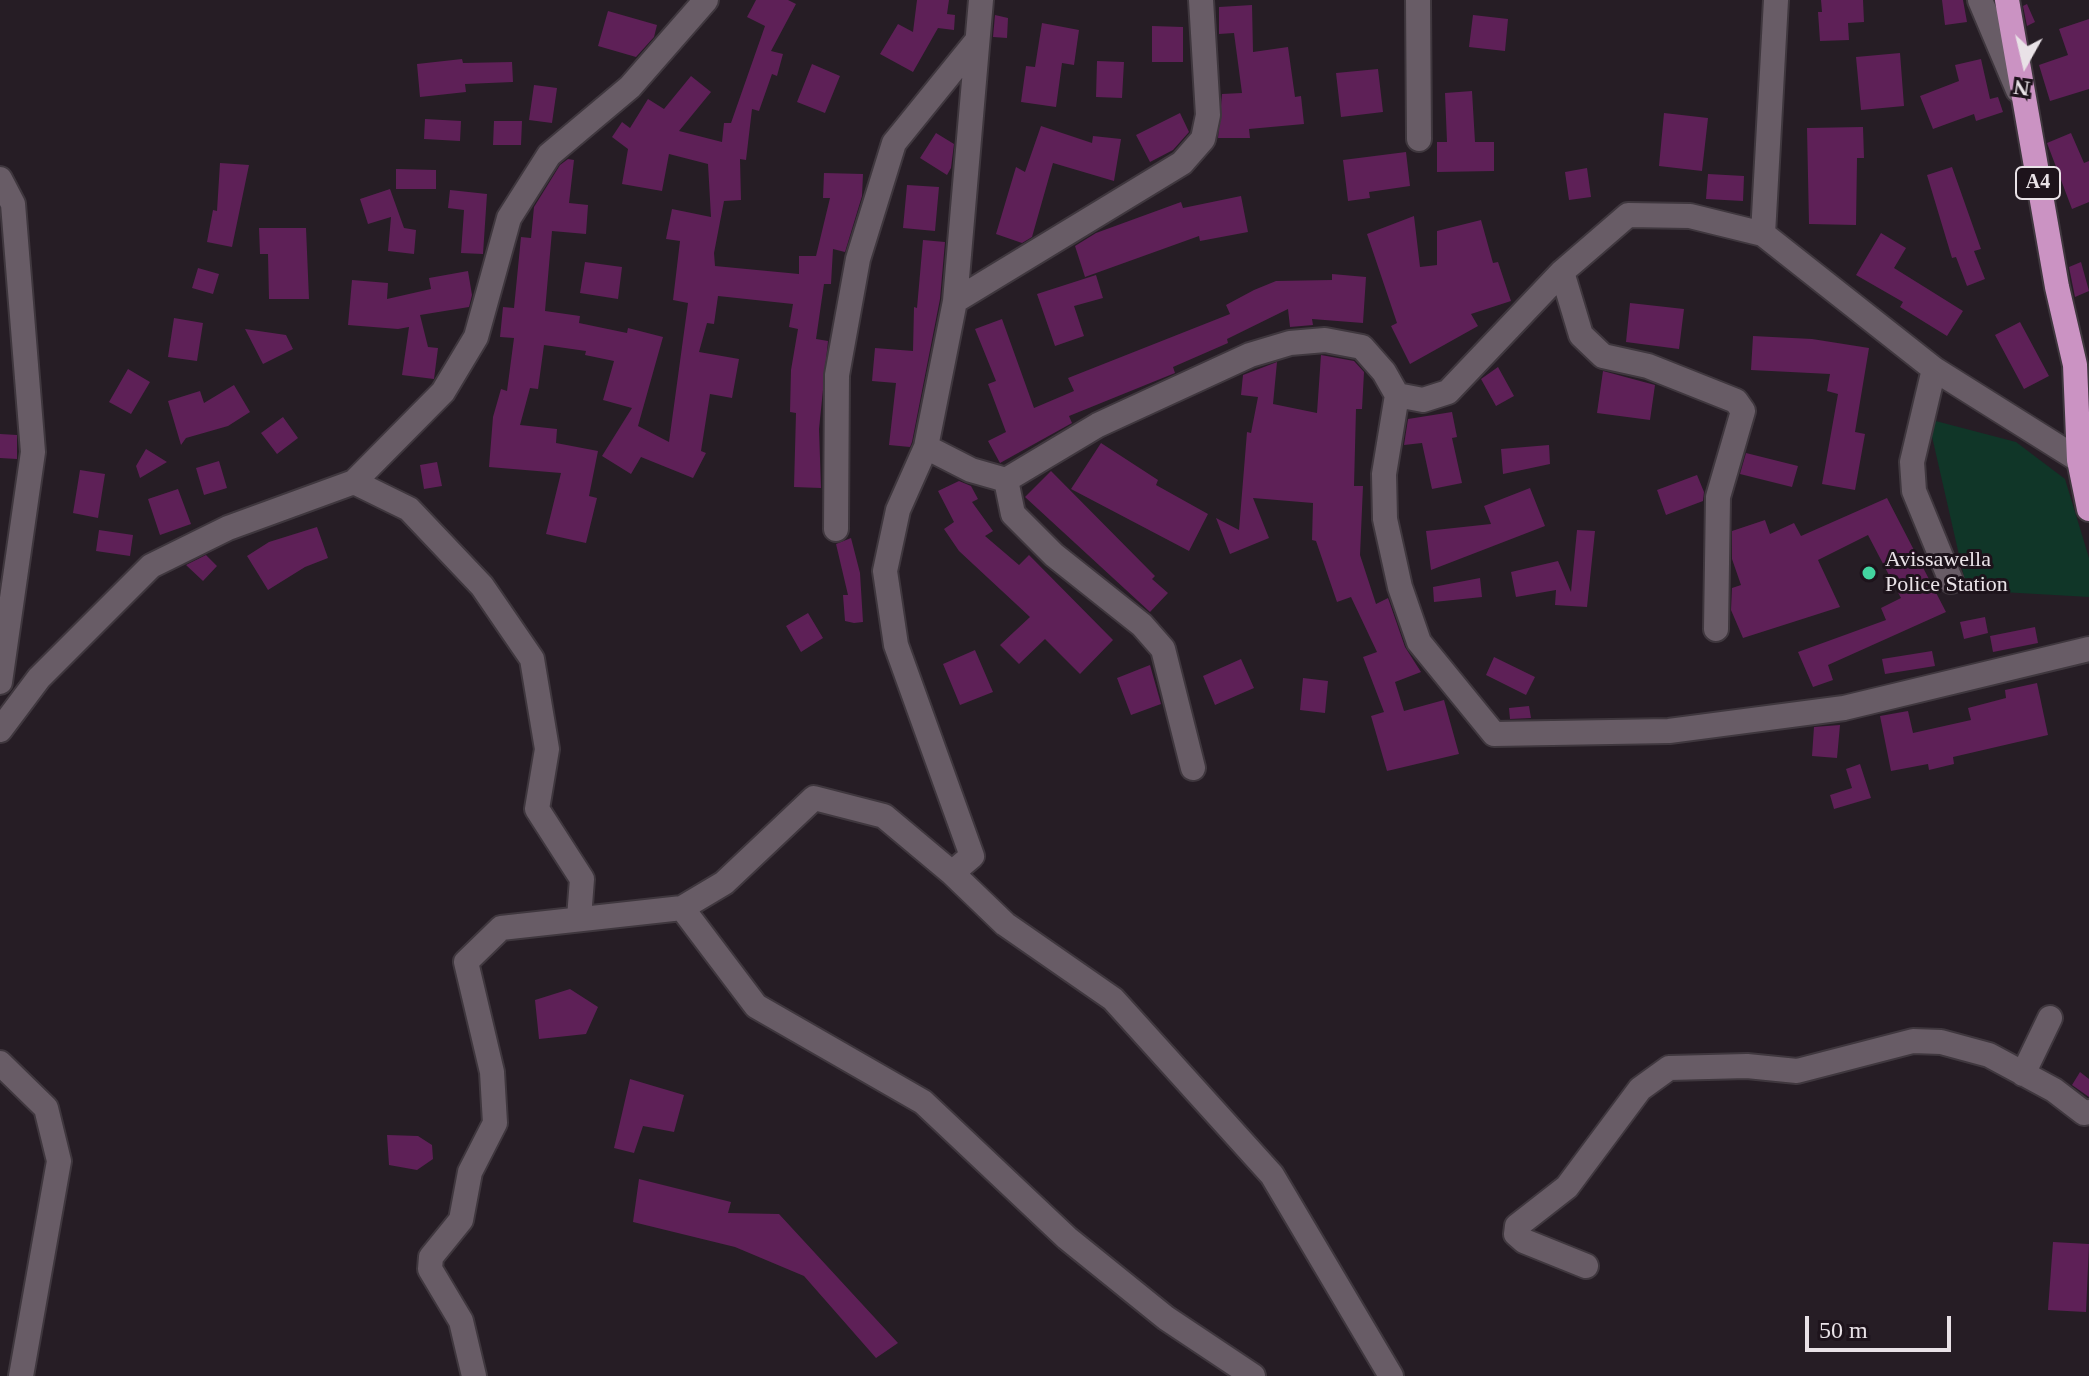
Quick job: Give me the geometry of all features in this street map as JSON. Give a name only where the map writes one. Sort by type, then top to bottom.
[{"type":"highway","name":"A4","points":[[2007,0],[2023,104],[2075,365],[2079,460],[2089,509]]},
{"type":"street","points":[[1,728],[39,678],[151,566],[228,528],[354,482],[443,392],[476,337],[509,218],[549,155],[630,87],[706,0]]},
{"type":"street","points":[[952,873],[972,856],[896,645],[885,571],[898,510],[926,447],[955,301],[981,0]]},
{"type":"street","points":[[955,301],[1182,163],[1203,139],[1208,115],[1201,0]]},
{"type":"street","points":[[1418,0],[1419,139]]},
{"type":"street","points":[[1763,234],[1776,0]]},
{"type":"street","points":[[1980,0],[2023,104]]},
{"type":"street","points":[[836,529],[837,375],[858,259],[894,143],[975,43]]},
{"type":"street","points":[[0,179],[13,204],[33,452],[0,682]]},
{"type":"street","points":[[1397,395],[1423,400],[1448,392],[1562,272],[1628,215],[1690,216],[1763,234],[1934,369],[2079,460]]},
{"type":"street","points":[[1562,272],[1581,335],[1603,356],[1648,366],[1722,395],[1736,401],[1743,411],[1718,497],[1716,629]]},
{"type":"street","points":[[926,447],[971,470],[1006,480],[1098,425],[1250,355],[1290,343],[1325,340],[1362,347],[1384,372],[1397,395],[1384,474],[1385,519],[1400,587],[1419,642],[1494,734],[1669,731],[1844,708],[2089,649]]},
{"type":"street","points":[[1934,369],[1912,462],[1914,491],[1951,581]]},
{"type":"street","points":[[1006,480],[1013,514],[1054,555],[1142,625],[1163,649],[1193,768]]},
{"type":"street","points":[[354,482],[409,509],[482,586],[532,659],[547,749],[537,809],[582,879],[581,912]]},
{"type":"street","points":[[0,691],[1,728]]},
{"type":"street","points":[[474,1376],[461,1321],[430,1269],[431,1257],[461,1220],[470,1172],[495,1123],[492,1072],[466,962],[501,928],[581,912],[682,908],[724,883],[814,798],[884,816],[952,873],[1005,924],[1113,999],[1272,1175],[1391,1376]]},
{"type":"street","points":[[682,908],[756,1006],[923,1102],[1067,1238],[1166,1318],[1253,1376]]},
{"type":"street","points":[[2023,1074],[2050,1018]]},
{"type":"street","points":[[1586,1266],[1524,1241],[1516,1234],[1517,1226],[1567,1187],[1640,1089],[1669,1068],[1747,1066],[1797,1071],[1913,1041],[1941,1042],[1989,1055],[2084,1113],[2089,1112]]},
{"type":"street","points":[[0,1063],[46,1108],[59,1161],[21,1376]]},
{"type":"green space","points":[[1928,419],[2016,442],[2065,479],[2089,558],[2089,597],[1967,590]]},
{"type":"building","points":[[756,0],[788,0],[796,4],[771,51],[783,54],[777,76],[772,74],[759,111],[752,109],[746,160],[740,159],[741,200],[724,201],[714,253],[715,266],[799,274],[799,256],[816,256],[830,198],[823,198],[824,173],[863,174],[862,196],[845,252],[833,249],[831,284],[824,284],[816,339],[828,341],[819,429],[821,488],[794,487],[796,413],[790,412],[791,370],[798,329],[789,327],[793,304],[718,296],[714,324],[707,323],[699,352],[739,359],[732,398],[710,394],[701,451],[706,453],[693,478],[641,457],[631,474],[602,456],[632,408],[603,400],[614,361],[585,355],[586,351],[544,345],[538,389],[530,388],[520,425],[557,429],[556,443],[598,451],[589,496],[597,498],[586,543],[546,534],[561,473],[489,467],[493,417],[501,389],[507,391],[514,338],[500,337],[503,307],[514,308],[521,237],[531,238],[534,207],[560,165],[568,159],[574,160],[569,203],[588,205],[586,234],[552,231],[545,311],[580,316],[579,323],[627,333],[628,328],[663,337],[638,426],[669,442],[688,303],[673,300],[680,241],[666,239],[672,209],[711,217],[708,164],[669,154],[662,191],[622,184],[628,149],[612,137],[622,122],[630,128],[648,99],[664,109],[691,76],[711,92],[679,131],[722,142],[724,123],[731,123],[765,26],[747,17]]},
{"type":"building","points":[[917,0],[949,0],[947,14],[955,15],[954,30],[938,28],[913,72],[880,54],[898,24],[913,32]]},
{"type":"building","points":[[1821,0],[1863,0],[1864,22],[1848,23],[1849,40],[1820,41],[1818,12],[1822,12]]},
{"type":"building","points":[[1942,0],[1963,0],[1967,22],[1945,25]]},
{"type":"building","points":[[2027,4],[2035,22],[2027,26],[2023,6]]},
{"type":"building","points":[[1252,5],[1253,52],[1288,47],[1295,97],[1301,96],[1304,124],[1249,129],[1250,138],[1218,138],[1222,94],[1242,93],[1234,33],[1219,34],[1219,7]]},
{"type":"building","points":[[608,11],[657,25],[654,37],[636,57],[598,46]]},
{"type":"building","points":[[995,15],[1008,18],[1007,38],[993,37]]},
{"type":"building","points":[[1473,15],[1508,19],[1505,51],[1469,47]]},
{"type":"building","points":[[2089,19],[2089,89],[2050,101],[2039,65],[2068,55],[2059,29]]},
{"type":"building","points":[[1042,23],[1079,30],[1074,65],[1062,63],[1056,107],[1021,102],[1026,66],[1035,67]]},
{"type":"building","points":[[1152,26],[1183,27],[1183,62],[1152,62]]},
{"type":"building","points":[[1900,53],[1904,106],[1861,110],[1856,57]]},
{"type":"building","points":[[462,59],[463,63],[512,62],[513,82],[465,84],[466,92],[420,97],[417,64]]},
{"type":"building","points":[[1981,59],[1990,99],[1998,97],[2003,112],[1976,121],[1974,114],[1933,129],[1920,96],[1959,81],[1955,65]]},
{"type":"building","points":[[1097,61],[1124,62],[1122,98],[1096,97]]},
{"type":"building","points":[[812,64],[840,76],[825,113],[797,102]]},
{"type":"building","points":[[1378,69],[1383,112],[1341,117],[1336,73]]},
{"type":"building","points":[[534,85],[557,88],[552,123],[529,120]]},
{"type":"building","points":[[1472,91],[1475,142],[1494,142],[1494,171],[1437,172],[1437,142],[1447,142],[1445,93]]},
{"type":"building","points":[[1180,113],[1189,132],[1173,150],[1150,162],[1136,135]]},
{"type":"building","points":[[1664,113],[1708,118],[1702,171],[1659,166]]},
{"type":"building","points":[[425,119],[461,121],[460,141],[424,139]]},
{"type":"building","points":[[494,121],[522,121],[521,145],[493,145]]},
{"type":"building","points":[[1041,126],[1092,143],[1093,136],[1121,139],[1114,181],[1053,163],[1032,237],[1022,243],[996,234],[1016,167],[1025,172]]},
{"type":"building","points":[[1863,127],[1864,158],[1857,158],[1856,225],[1809,224],[1807,128]]},
{"type":"building","points":[[936,133],[954,144],[947,175],[920,158]]},
{"type":"building","points":[[2071,133],[2084,163],[2089,161],[2089,202],[2072,209],[2047,143]]},
{"type":"building","points":[[1406,152],[1410,186],[1369,192],[1370,198],[1348,201],[1343,160]]},
{"type":"building","points":[[220,163],[249,165],[232,247],[207,242],[213,210],[217,211]]},
{"type":"building","points":[[1952,167],[1981,249],[1974,251],[1985,279],[1967,286],[1956,257],[1952,258],[1927,175]]},
{"type":"building","points":[[1587,168],[1591,197],[1569,200],[1565,172]]},
{"type":"building","points":[[396,169],[436,170],[436,189],[396,189]]},
{"type":"building","points":[[1708,174],[1744,176],[1743,201],[1706,199]]},
{"type":"building","points":[[907,185],[939,187],[935,231],[903,228]]},
{"type":"building","points":[[390,189],[404,228],[416,230],[414,254],[388,251],[391,217],[368,224],[360,199]]},
{"type":"building","points":[[450,190],[487,194],[483,254],[461,253],[464,210],[448,208]]},
{"type":"building","points":[[1241,196],[1248,232],[1200,241],[1199,236],[1085,277],[1075,246],[1096,233],[1181,202],[1183,208]]},
{"type":"building","points":[[1414,216],[1420,267],[1437,265],[1437,231],[1481,220],[1493,263],[1498,262],[1511,301],[1471,314],[1478,326],[1410,364],[1391,326],[1397,323],[1367,234]]},
{"type":"building","points":[[259,228],[306,228],[309,299],[269,299],[268,254],[260,254]]},
{"type":"building","points":[[1881,233],[1906,248],[1894,268],[1963,311],[1947,336],[1900,307],[1903,302],[1856,275]]},
{"type":"building","points":[[923,240],[945,242],[940,299],[912,442],[910,447],[889,445],[896,383],[872,381],[875,348],[913,351],[914,307],[917,308]]},
{"type":"building","points":[[585,262],[622,267],[618,299],[580,293]]},
{"type":"building","points":[[2081,262],[2089,291],[2075,297],[2069,267]]},
{"type":"building","points":[[198,268],[219,274],[213,294],[192,288]]},
{"type":"building","points":[[468,271],[472,295],[469,307],[420,315],[428,347],[438,348],[434,379],[402,375],[409,327],[348,325],[352,280],[388,283],[387,299],[431,289],[429,278]]},
{"type":"building","points":[[1332,274],[1366,277],[1363,323],[1312,319],[1313,325],[1290,327],[1288,309],[1227,339],[1228,343],[1173,367],[1175,373],[1069,416],[1072,423],[1000,463],[988,441],[1006,432],[988,384],[996,381],[975,329],[1002,319],[1034,408],[1074,391],[1068,378],[1230,314],[1226,305],[1254,290],[1276,281],[1332,280]]},
{"type":"building","points":[[1096,275],[1103,298],[1074,306],[1084,336],[1055,346],[1037,294]]},
{"type":"building","points":[[1630,303],[1684,309],[1679,349],[1626,342]]},
{"type":"building","points":[[174,318],[203,323],[197,361],[168,357]]},
{"type":"building","points":[[2020,322],[2049,376],[2024,389],[1995,335]]},
{"type":"building","points":[[245,329],[286,335],[293,349],[263,364]]},
{"type":"building","points":[[1753,336],[1812,339],[1869,348],[1855,432],[1865,434],[1855,490],[1822,484],[1838,394],[1827,391],[1830,374],[1751,370]]},
{"type":"building","points":[[1321,355],[1354,361],[1364,372],[1362,409],[1356,409],[1354,486],[1363,486],[1360,555],[1376,604],[1388,598],[1405,647],[1421,672],[1395,682],[1404,711],[1444,700],[1459,754],[1387,771],[1371,716],[1384,712],[1363,657],[1377,652],[1351,597],[1337,602],[1316,541],[1312,540],[1313,503],[1253,498],[1269,538],[1230,554],[1216,518],[1239,530],[1247,432],[1251,433],[1258,397],[1241,395],[1243,375],[1277,362],[1273,404],[1317,413]]},
{"type":"building","points":[[1498,367],[1514,396],[1496,406],[1481,379]]},
{"type":"building","points":[[128,369],[150,382],[131,414],[109,402]]},
{"type":"building","points":[[1603,371],[1655,385],[1650,420],[1597,413]]},
{"type":"building","points":[[234,385],[250,412],[228,426],[186,438],[181,445],[168,401],[200,391],[204,403]]},
{"type":"building","points":[[1452,412],[1457,437],[1452,438],[1462,483],[1432,489],[1422,443],[1404,445],[1408,419]]},
{"type":"building","points":[[283,417],[298,438],[277,454],[261,433]]},
{"type":"building","points":[[0,434],[17,435],[17,459],[0,458]]},
{"type":"building","points":[[1101,443],[1158,480],[1156,485],[1208,514],[1189,551],[1071,489]]},
{"type":"building","points":[[1549,445],[1550,464],[1503,474],[1501,449]]},
{"type":"building","points":[[146,449],[167,462],[140,478],[136,466]]},
{"type":"building","points":[[1746,453],[1798,466],[1792,487],[1740,474]]},
{"type":"building","points":[[219,461],[227,488],[204,495],[196,468]]},
{"type":"building","points":[[437,462],[442,486],[424,489],[420,465]]},
{"type":"building","points":[[80,470],[105,474],[98,518],[73,513]]},
{"type":"building","points":[[1051,471],[1168,593],[1150,612],[1025,497]]},
{"type":"building","points":[[1697,475],[1704,492],[1703,501],[1666,515],[1657,490]]},
{"type":"building","points":[[959,481],[971,486],[978,499],[972,502],[993,531],[985,536],[1019,565],[1029,555],[1113,640],[1080,674],[1045,639],[1019,664],[1000,645],[1030,617],[959,551],[944,529],[954,522],[938,491]]},
{"type":"building","points":[[1530,488],[1545,526],[1431,570],[1426,531],[1491,524],[1484,506]]},
{"type":"building","points":[[178,489],[191,524],[160,535],[148,499]]},
{"type":"building","points":[[1887,498],[1946,612],[1828,665],[1833,680],[1813,687],[1798,652],[1886,620],[1881,608],[1901,598],[1868,535],[1818,560],[1840,607],[1743,638],[1731,610],[1732,588],[1741,585],[1732,559],[1732,531],[1765,520],[1770,534],[1794,523],[1801,536]]},
{"type":"building","points":[[317,527],[328,558],[305,567],[268,590],[247,556],[269,542]]},
{"type":"building","points":[[99,530],[133,535],[130,556],[96,551]]},
{"type":"building","points":[[1577,530],[1595,531],[1587,607],[1555,605],[1556,590],[1516,597],[1511,572],[1558,561],[1571,592]]},
{"type":"building","points":[[851,538],[860,573],[863,622],[854,623],[845,621],[843,595],[848,595],[836,544]]},
{"type":"building","points":[[206,555],[217,566],[203,581],[186,565]]},
{"type":"building","points":[[1480,578],[1482,597],[1434,602],[1433,587]]},
{"type":"building","points":[[808,613],[823,638],[801,652],[786,626]]},
{"type":"building","points":[[1985,617],[1988,633],[1964,639],[1960,622]]},
{"type":"building","points":[[2035,627],[2038,643],[1993,652],[1990,636]]},
{"type":"building","points":[[975,650],[993,692],[960,705],[943,664]]},
{"type":"building","points":[[1932,651],[1935,666],[1885,674],[1882,659]]},
{"type":"building","points":[[1494,657],[1535,677],[1526,695],[1486,675]]},
{"type":"building","points":[[1241,659],[1254,688],[1215,705],[1203,676]]},
{"type":"building","points":[[1150,665],[1161,704],[1131,715],[1117,678]]},
{"type":"building","points":[[1303,678],[1328,681],[1325,713],[1300,710]]},
{"type":"building","points":[[2037,683],[2048,735],[1953,757],[1954,764],[1929,770],[1928,764],[1891,771],[1880,716],[1908,711],[1913,733],[1971,720],[1968,708],[2006,698],[2005,690]]},
{"type":"building","points":[[1529,706],[1531,718],[1510,719],[1509,708]]},
{"type":"building","points":[[1840,725],[1837,758],[1812,756],[1814,727]]},
{"type":"building","points":[[1860,764],[1871,798],[1834,809],[1830,795],[1852,788],[1846,769]]},
{"type":"building","points":[[570,989],[598,1007],[586,1034],[539,1039],[535,1000]]},
{"type":"building","points":[[2080,1072],[2089,1079],[2089,1097],[2072,1085]]},
{"type":"building","points":[[630,1079],[684,1095],[674,1132],[643,1126],[634,1153],[614,1148]]},
{"type":"building","points":[[387,1135],[418,1136],[432,1145],[433,1159],[417,1170],[389,1165]]},
{"type":"building","points":[[639,1179],[731,1202],[728,1213],[779,1214],[898,1343],[876,1358],[804,1276],[735,1247],[633,1222]]},
{"type":"building","points":[[2053,1242],[2089,1244],[2086,1312],[2048,1310]]},
{"type":"place","name":"Avissawella Police Station","points":[[1869,573]]}]
